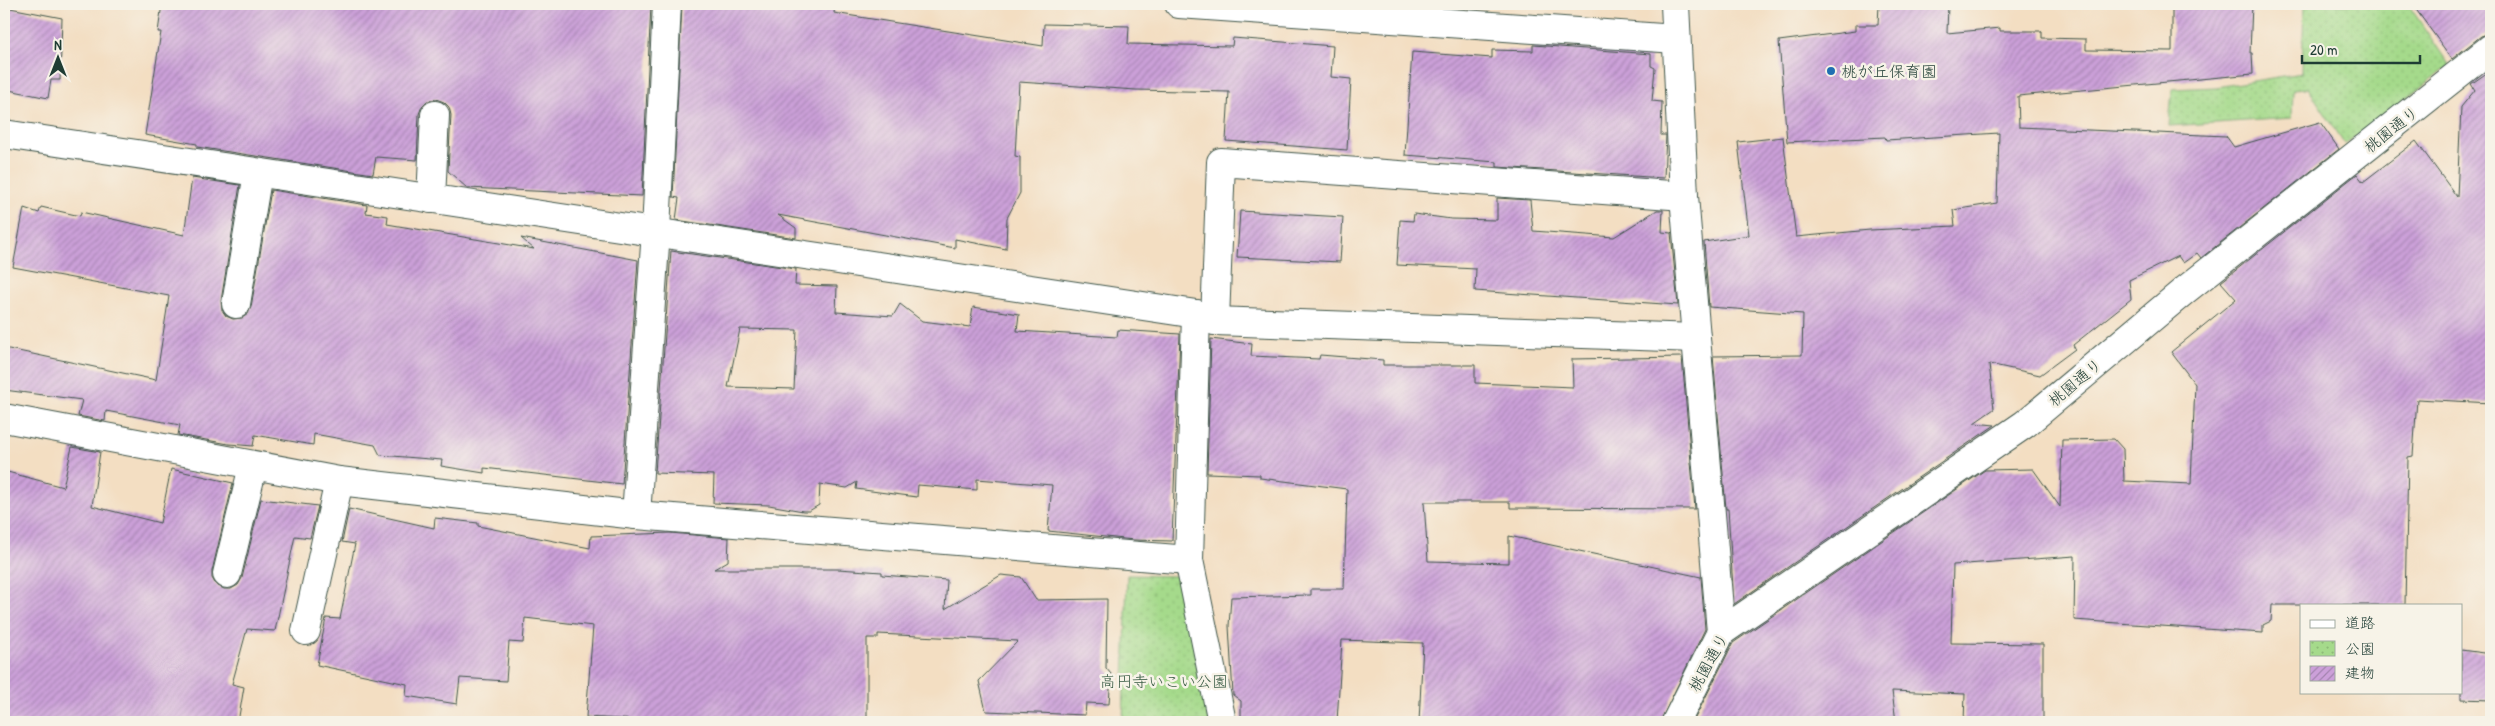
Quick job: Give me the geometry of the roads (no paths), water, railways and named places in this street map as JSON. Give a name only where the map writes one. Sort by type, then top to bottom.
[{"type":"street","points":[[636,514],[656,231],[667,4]]},
{"type":"street","points":[[1178,4],[1676,39]]},
{"type":"street","points":[[1675,4],[1684,196],[1721,632]]},
{"type":"street","name":"桃園通り","points":[[1676,722],[1721,632],[2025,424],[2184,291],[2491,48]]},
{"type":"street","points":[[431,199],[435,115]]},
{"type":"street","points":[[4,134],[656,231],[1205,318],[1696,338]]},
{"type":"street","points":[[1222,722],[1189,560],[1205,318],[1221,162],[1684,196]]},
{"type":"street","points":[[236,304],[258,173]]},
{"type":"street","points":[[4,418],[339,481],[636,514],[1189,560]]},
{"type":"street","points":[[227,574],[253,466]]},
{"type":"street","points":[[306,631],[339,481]]},
{"type":"place","name":"桃が丘保育園","points":[[1831,71]]},
{"type":"park label","name":"高円寺いこい公園","points":[[1164,681]]}]
